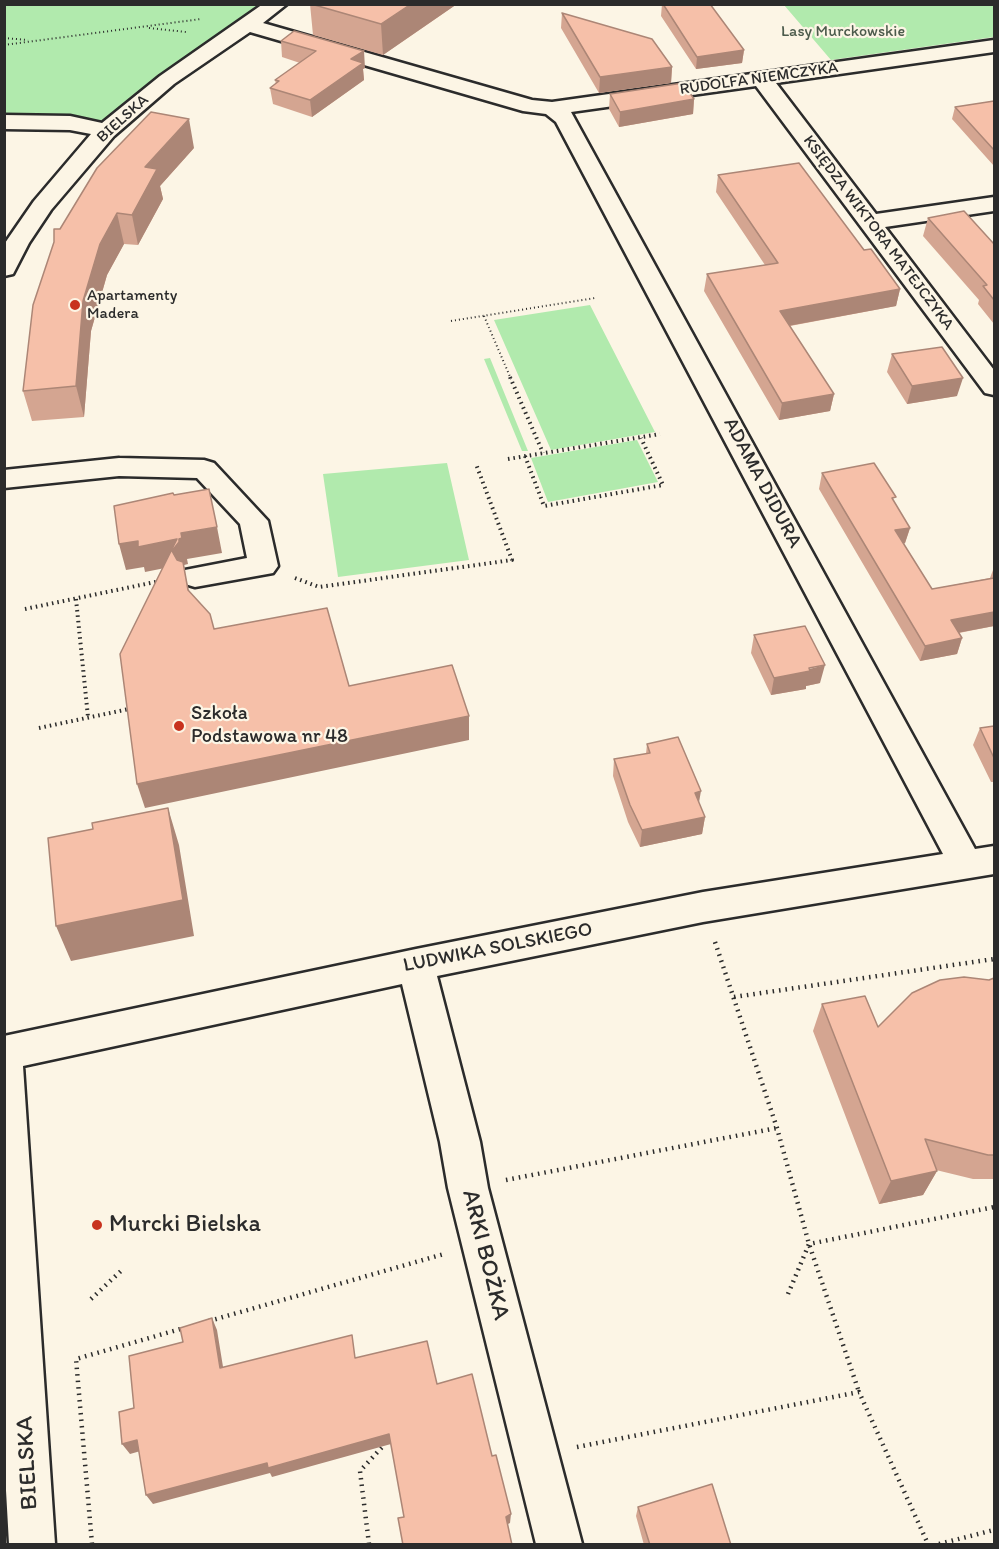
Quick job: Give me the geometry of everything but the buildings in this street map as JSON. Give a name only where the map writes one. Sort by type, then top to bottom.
[{"type":"street","name":"BIELSKA","points":[[4,269],[17,243],[42,206],[106,131],[167,80],[277,4]]},
{"type":"street","name":"RUDOLFA NIEMCZYKA","points":[[247,25],[531,106],[552,108],[994,46]]},
{"type":"street","name":"KSIĘDZA WIKTORA MATEJCZYKA","points":[[761,78],[994,387]]},
{"type":"street","name":"ADAMA DIDURA","points":[[552,108],[565,118],[980,862]]},
{"type":"street","points":[[4,122],[70,123],[106,131]]},
{"type":"street","points":[[869,222],[994,204]]},
{"type":"street","points":[[4,480],[119,467],[204,469],[254,521],[263,566],[182,578]]},
{"type":"street","name":"LUDWIKA SOLSKIEGO","points":[[4,1053],[703,906],[980,862]]},
{"type":"street","name":"ARKI BOŻKA","points":[[416,965],[460,1142],[468,1188],[559,1545]]},
{"type":"street","name":"BIELSKA","points":[[4,1059],[32,1545]]},
{"type":"path","points":[[4,45],[210,18]]},
{"type":"path","points":[[140,27],[179,31]]},
{"type":"path","points":[[4,38],[35,40]]},
{"type":"path","points":[[451,321],[595,298]]},
{"type":"path","points":[[484,316],[543,453]]},
{"type":"path","points":[[508,459],[660,434]]},
{"type":"path","points":[[525,456],[544,506],[663,485],[641,438]]},
{"type":"path","points":[[319,587],[512,560],[476,464]]},
{"type":"path","points":[[25,609],[182,578]]},
{"type":"path","points":[[76,599],[88,717]]},
{"type":"path","points":[[39,728],[131,708]]},
{"type":"path","points":[[713,936],[777,1128],[809,1244],[859,1392],[928,1545]]},
{"type":"path","points":[[734,997],[994,959]]},
{"type":"path","points":[[468,1188],[777,1128]]},
{"type":"path","points":[[809,1244],[994,1206]]},
{"type":"path","points":[[788,1294],[809,1244]]},
{"type":"path","points":[[204,1322],[450,1252]]},
{"type":"path","points":[[91,1299],[123,1269]]},
{"type":"path","points":[[92,1545],[76,1359],[188,1327]]},
{"type":"path","points":[[535,1455],[859,1392]]},
{"type":"path","points":[[369,1545],[360,1471],[384,1445]]},
{"type":"path","points":[[939,1545],[994,1530]]},
{"type":"green space","points":[[5,5],[277,5],[106,131],[5,122]]},
{"type":"green space","name":"Lasy Murckowskie","points":[[784,5],[994,5],[994,37],[831,60]]},
{"type":"green space","points":[[590,305],[655,432],[551,450],[494,320]]},
{"type":"green space","points":[[490,358],[528,451],[522,451],[484,359]]},
{"type":"green space","points":[[637,440],[658,482],[548,502],[531,458]]},
{"type":"green space","points":[[447,463],[469,560],[338,577],[323,474]]},
{"type":"place","name":"Apartamenty Madera","points":[[75,305]]},
{"type":"place","name":"Szkoła Podstawowa nr 48","points":[[179,726]]},
{"type":"place","name":"Murcki Bielska","points":[[97,1225]]}]
